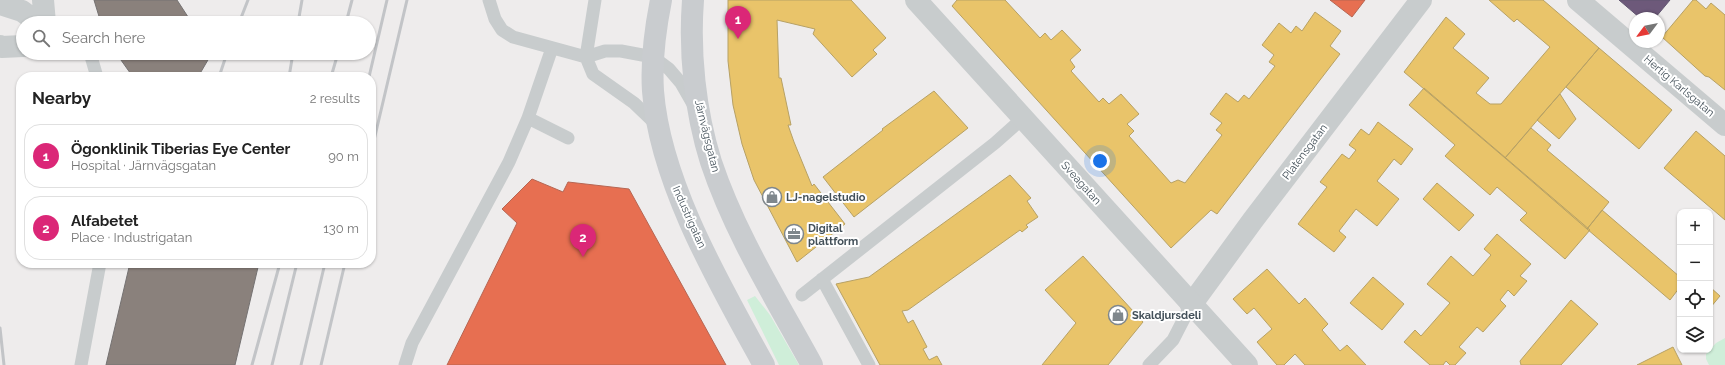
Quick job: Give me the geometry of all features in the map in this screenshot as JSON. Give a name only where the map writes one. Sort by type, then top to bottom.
[{"type":"main road","points":[[653,57],[661,0]]},
{"type":"main road","name":"Järnvägsgatan","points":[[693,0],[692,17],[694,76],[700,116],[711,161],[727,202],[747,246],[812,365]]},
{"type":"main road","name":"Industrigatan","points":[[653,57],[653,91],[659,126],[674,181],[697,238],[764,365]]},
{"type":"street","points":[[43,0],[44,16]]},
{"type":"street","name":"Sveagatan","points":[[916,0],[1247,365]]},
{"type":"street","name":"Platensgatan","points":[[1191,305],[1252,220],[1421,0]]},
{"type":"street","name":"Hertig Karlsgatan","points":[[1578,0],[1725,125]]},
{"type":"street","points":[[0,4],[22,11],[29,16]]},
{"type":"street","points":[[0,46],[16,46]]},
{"type":"lane","points":[[489,0],[495,19],[502,30],[513,37],[586,56],[605,50],[653,57],[669,69],[681,83],[700,116]]},
{"type":"lane","points":[[595,0],[586,56],[593,74],[634,103],[659,126]]},
{"type":"lane","points":[[405,365],[412,344],[509,162],[528,118],[552,48]]},
{"type":"lane","points":[[92,60],[96,72]]},
{"type":"lane","points":[[528,118],[568,138]]},
{"type":"lane","points":[[802,295],[995,143],[1024,118]]},
{"type":"lane","points":[[81,365],[99,268]]},
{"type":"lane","points":[[822,279],[869,365]]},
{"type":"lane","points":[[1149,365],[1173,340],[1191,305]]},
{"type":"green space","points":[[755,296],[770,315],[799,365],[779,365],[747,300]]},
{"type":"green space","points":[[1725,338],[1725,365],[1709,365],[1706,359],[1707,353],[1713,353],[1713,346]]},
{"type":"building: Homes","points":[[728,0],[851,0],[886,38],[873,50],[877,54],[852,77],[813,34],[815,29],[777,20],[779,78],[781,78],[791,125],[788,125],[812,186],[814,184],[845,224],[797,262],[754,180],[742,144],[733,105],[728,61]]},
{"type":"building: Homes","points":[[957,0],[1005,0],[1040,38],[1045,33],[1051,40],[1062,30],[1081,50],[1070,60],[1075,67],[1071,71],[1099,102],[1103,98],[1109,104],[1121,94],[1139,114],[1127,124],[1134,131],[1129,136],[1171,183],[1178,180],[1185,183],[1222,135],[1216,130],[1222,123],[1210,114],[1226,93],[1238,102],[1244,95],[1249,99],[1275,66],[1269,62],[1274,55],[1262,45],[1279,23],[1291,33],[1296,26],[1302,31],[1315,12],[1341,31],[1330,46],[1340,54],[1217,214],[1211,210],[1171,248],[952,6]]},
{"type":"building: Homes","points":[[1489,0],[1543,0],[1599,48],[1505,158],[1404,72],[1446,17],[1465,34],[1453,48],[1489,78],[1476,93],[1490,104],[1501,104],[1550,47],[1517,19],[1514,22]]},
{"type":"building: Homes","points":[[1693,0],[1696,0],[1706,9],[1711,3],[1725,15],[1725,90],[1709,77],[1705,76],[1665,40],[1665,33]]},
{"type":"building: Homes","points":[[1599,48],[1672,110],[1639,149],[1566,87]]},
{"type":"building: Homes","points":[[1424,88],[1590,230],[1565,259],[1520,220],[1527,213],[1497,187],[1490,195],[1445,156],[1455,145],[1409,105]]},
{"type":"building: Homes","points":[[934,91],[968,128],[854,217],[823,177],[883,130],[882,129]]},
{"type":"building: Homes","points":[[1560,94],[1576,119],[1559,139],[1537,120]]},
{"type":"building: Homes","points":[[1378,122],[1413,149],[1401,165],[1394,159],[1377,181],[1399,199],[1377,226],[1356,209],[1339,231],[1346,237],[1334,252],[1298,224],[1327,187],[1320,182],[1342,154],[1349,159],[1356,150],[1349,145],[1361,129],[1369,135]]},
{"type":"building: Homes","points":[[1531,128],[1551,145],[1547,150],[1609,202],[1587,229],[1505,158]]},
{"type":"building: Homes","points":[[1696,131],[1725,156],[1725,220],[1713,209],[1664,168]]},
{"type":"building: Homes","points":[[1010,175],[1031,198],[1027,201],[1038,217],[1026,225],[1028,227],[1022,232],[1020,230],[908,310],[902,311],[908,323],[913,320],[927,347],[923,349],[929,360],[937,356],[942,365],[880,365],[836,284],[869,277]]},
{"type":"building: Homes","points":[[1437,183],[1474,215],[1459,231],[1423,199]]},
{"type":"building: Homes","points":[[1602,210],[1677,274],[1677,291],[1670,300],[1587,229]]},
{"type":"building: Homes","points":[[1497,234],[1531,264],[1520,276],[1527,281],[1514,296],[1508,290],[1500,300],[1506,306],[1483,332],[1477,327],[1459,347],[1466,353],[1455,365],[1450,365],[1446,361],[1443,365],[1430,365],[1404,342],[1415,330],[1421,336],[1450,303],[1427,284],[1451,256],[1473,276],[1491,255],[1484,249]]},
{"type":"building: Homes","points":[[1083,256],[1143,322],[1108,365],[1042,365],[1076,323],[1045,290]]},
{"type":"building: Homes","points":[[1267,269],[1299,304],[1305,298],[1328,324],[1322,330],[1340,351],[1347,345],[1366,365],[1305,365],[1295,354],[1284,365],[1277,365],[1257,342],[1272,329],[1254,308],[1247,314],[1233,299]]},
{"type":"building: Homes","points":[[1373,277],[1404,304],[1382,330],[1350,303]]},
{"type":"building: Homes","points":[[1713,290],[1720,296],[1713,304]]},
{"type":"building: Homes","points":[[1571,300],[1598,324],[1561,365],[1521,365],[1520,361]]},
{"type":"building: Homes","points":[[1673,347],[1682,365],[1637,365]]},
{"type":"building: Shops","points":[[1330,0],[1365,0],[1352,17]]},
{"type":"building: Shops","points":[[532,179],[563,192],[568,182],[629,189],[726,365],[447,365],[517,223],[502,209]]},
{"type":"building: Offices","points":[[1619,0],[1670,0],[1660,12],[1633,12]]},
{"type":"building: Industry","points":[[94,0],[177,0],[187,16],[99,16]]},
{"type":"building: Industry","points":[[121,60],[208,60],[201,72],[129,72]]},
{"type":"building: Industry","points":[[129,268],[258,268],[235,365],[106,365]]},
{"type":"railway","points":[[242,16],[248,0]]},
{"type":"railway","points":[[299,16],[302,0]]},
{"type":"railway","points":[[348,16],[352,0]]},
{"type":"railway","points":[[376,47],[387,0]]},
{"type":"railway","points":[[376,132],[407,0]]},
{"type":"railway","points":[[221,72],[225,60]]},
{"type":"railway","points":[[290,72],[292,60]]},
{"type":"railway","points":[[332,72],[336,60]]},
{"type":"railway","points":[[370,72],[373,60]]},
{"type":"railway","points":[[252,365],[279,268]]},
{"type":"railway","points":[[272,365],[296,268]]},
{"type":"railway","points":[[301,365],[324,268]]},
{"type":"railway","points":[[321,365],[344,268]]},
{"type":"railway","points":[[0,328],[4,365]]},
{"type":"place","name":"Ögonklinik Tiberias Eye Center","points":[[738,39]]},
{"type":"place","name":"LJ-nagelstudio","points":[[772,197]]},
{"type":"place","name":"Digital plattform","points":[[794,234]]},
{"type":"place","name":"Alfabetet","points":[[583,257]]},
{"type":"place","name":"Skaldjursdeli","points":[[1118,315]]}]
